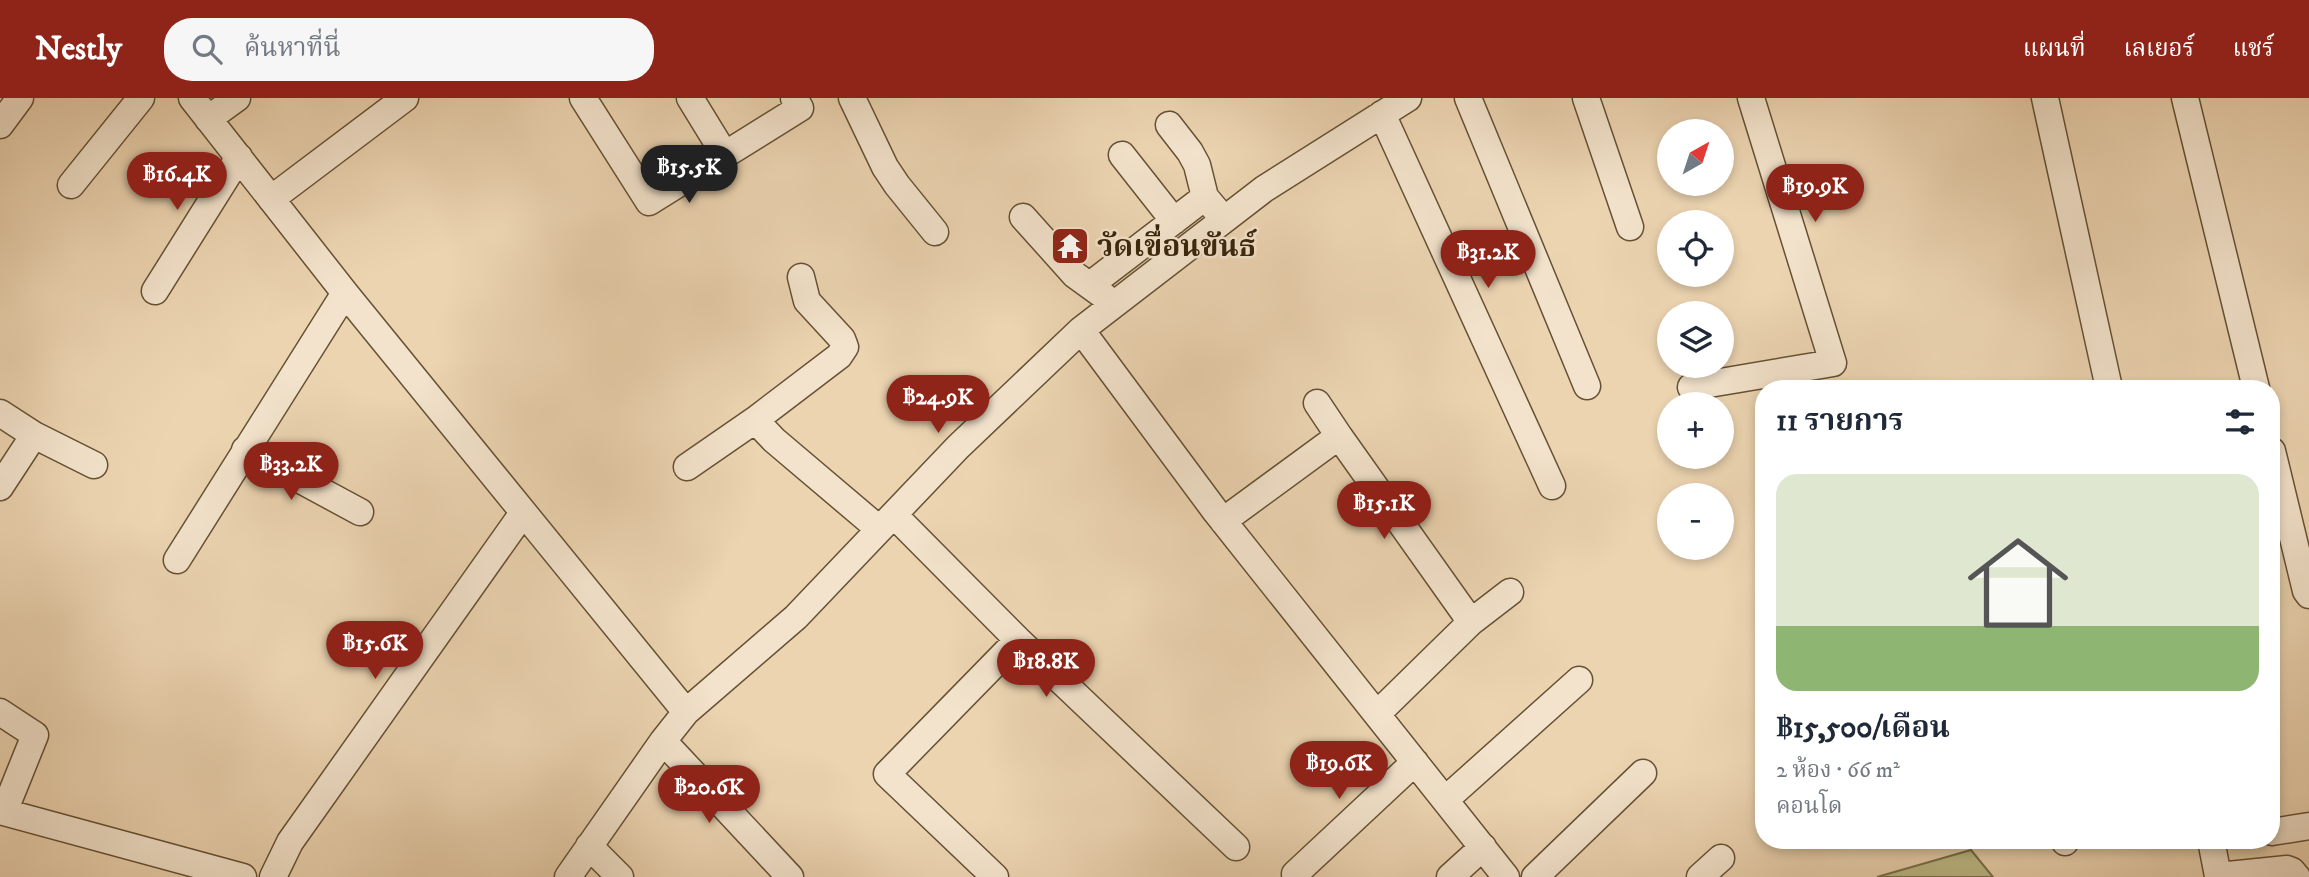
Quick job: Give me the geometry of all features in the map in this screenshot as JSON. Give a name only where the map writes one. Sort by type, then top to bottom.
[{"type":"street","points":[[0,125],[20,98]]},
{"type":"street","points":[[71,184],[141,98]]},
{"type":"street","points":[[192,98],[345,293],[686,712]]},
{"type":"street","points":[[208,119],[237,98]]},
{"type":"street","points":[[271,199],[405,98]]},
{"type":"street","points":[[583,98],[649,202],[800,108],[794,98]]},
{"type":"street","points":[[690,98],[725,155]]},
{"type":"street","points":[[852,98],[885,166],[935,232]]},
{"type":"street","points":[[568,877],[686,712],[796,617],[958,447],[1081,330],[1264,188],[1408,98]]},
{"type":"street","points":[[1468,98],[1587,386]]},
{"type":"street","points":[[1586,98],[1630,227]]},
{"type":"street","points":[[1691,387],[1833,363],[1751,98]]},
{"type":"street","points":[[2045,98],[2107,380]]},
{"type":"street","points":[[2185,98],[2254,380]]},
{"type":"street","points":[[1382,114],[1552,486]]},
{"type":"street","points":[[1169,125],[1191,152],[1205,197],[1223,220]]},
{"type":"street","points":[[1122,155],[1174,221]]},
{"type":"street","points":[[155,291],[239,157]]},
{"type":"street","points":[[1090,285],[1205,197]]},
{"type":"street","points":[[1023,217],[1075,275],[1112,305]]},
{"type":"street","points":[[687,467],[755,421],[839,356],[845,347],[842,339],[807,301],[801,277]]},
{"type":"street","points":[[177,560],[345,293]]},
{"type":"street","points":[[1081,330],[1223,521],[1506,877]]},
{"type":"street","points":[[1317,403],[1471,622]]},
{"type":"street","points":[[0,413],[34,435],[94,465]]},
{"type":"street","points":[[755,421],[774,440],[886,522],[1018,640],[1236,846]]},
{"type":"street","points":[[0,487],[34,435]]},
{"type":"street","points":[[1223,521],[1339,436]]},
{"type":"street","points":[[245,450],[360,512]]},
{"type":"street","points":[[2280,484],[2309,595]]},
{"type":"street","points":[[272,877],[290,842],[523,513]]},
{"type":"street","points":[[1377,714],[1471,622],[1510,592]]},
{"type":"street","points":[[995,877],[887,774],[1018,640]]},
{"type":"street","points":[[1445,800],[1579,680]]},
{"type":"street","points":[[0,712],[35,735],[2,811],[243,877]]},
{"type":"street","points":[[663,741],[790,877]]},
{"type":"street","points":[[1295,874],[1415,762]]},
{"type":"street","points":[[1535,877],[1643,773]]},
{"type":"street","points":[[2280,831],[2309,826]]},
{"type":"street","points":[[589,846],[620,877]]},
{"type":"street","points":[[1450,877],[1483,847]]},
{"type":"street","points":[[2214,849],[2218,876],[2287,869],[2297,877]]},
{"type":"street","points":[[1700,877],[1721,858]]},
{"type":"shaded area","points":[[1971,850],[1993,877],[1877,877]]},
{"type":"place","name":"วัดเขื่อนขันธ์","points":[[1070,246]]}]
